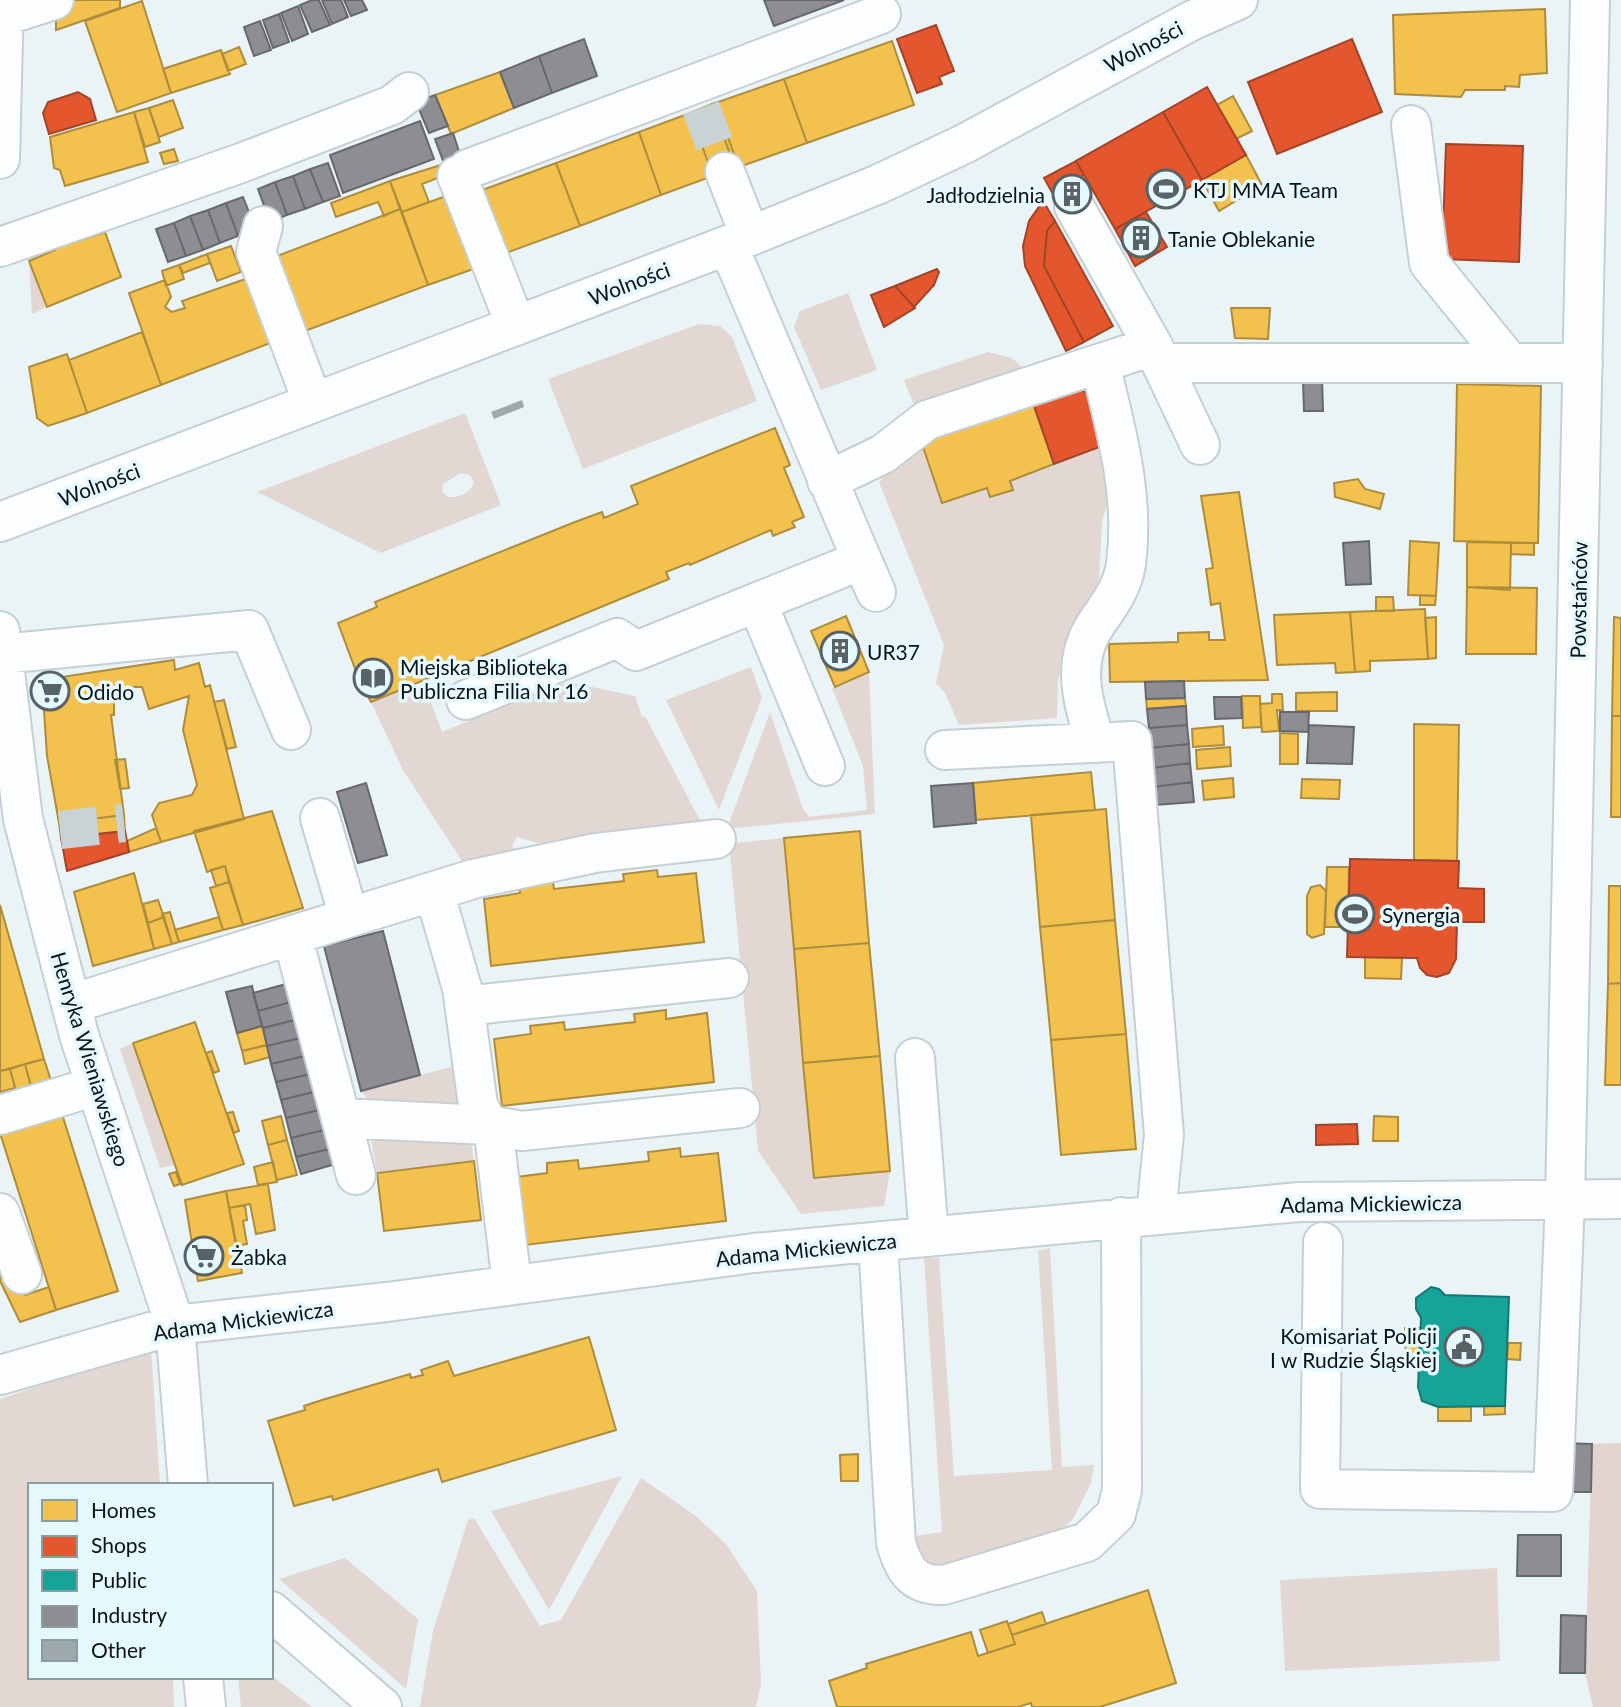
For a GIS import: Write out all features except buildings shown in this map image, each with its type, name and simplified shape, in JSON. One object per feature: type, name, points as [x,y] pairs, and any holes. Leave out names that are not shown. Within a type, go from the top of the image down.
[{"type":"street","points":[[0,159],[4,8],[54,0]]},
{"type":"street","name":"Wolności","points":[[0,522],[739,241],[939,157],[1191,21],[1238,0]]},
{"type":"street","name":"Powstańców","points":[[1323,1242],[1320,1489],[1553,1492],[1565,1200],[1590,0]]},
{"type":"street","points":[[516,326],[463,172],[696,97],[881,14]]},
{"type":"street","points":[[0,247],[241,163],[392,105],[409,92]]},
{"type":"street","points":[[1411,125],[1429,263],[1510,363]]},
{"type":"street","points":[[466,700],[617,638],[636,652],[757,602],[869,576],[827,481],[739,241],[725,172]]},
{"type":"street","points":[[1074,206],[1157,355],[1200,445]]},
{"type":"street","points":[[263,226],[256,251],[313,403]]},
{"type":"street","points":[[827,481],[883,454],[926,420],[1100,364],[1157,355],[1583,363]]},
{"type":"street","points":[[1096,743],[1081,686],[1082,651],[1093,627],[1115,597],[1126,568],[1129,535],[1125,467],[1100,364]]},
{"type":"street","points":[[757,602],[825,766]]},
{"type":"street","points":[[1,643],[249,631],[291,730]]},
{"type":"street","name":"Henryka Wieniawskiego","points":[[1,643],[27,827],[71,1004],[175,1325],[188,1483]]},
{"type":"street","points":[[878,1242],[895,1543],[902,1565],[914,1580],[929,1586],[944,1585],[1087,1542],[1116,1514],[1122,1490],[1138,1216],[1164,1136],[1132,741],[945,750]]},
{"type":"street","points":[[320,818],[349,917]]},
{"type":"street","points":[[71,1004],[474,879],[596,853],[716,839]]},
{"type":"street","points":[[434,891],[465,1006],[478,1105],[491,1125],[512,1284]]},
{"type":"street","points":[[292,935],[356,1175]]},
{"type":"street","points":[[465,1006],[729,978]]},
{"type":"street","points":[[915,1058],[929,1237]]},
{"type":"street","points":[[0,1115],[96,1086]]},
{"type":"street","points":[[342,1118],[491,1125],[522,1131],[740,1108]]},
{"type":"street","name":"Adama Mickiewicza","points":[[1,1372],[175,1325],[754,1254],[1299,1202],[1621,1199]]},
{"type":"street","points":[[0,1213],[22,1274]]},
{"type":"street","points":[[273,1613],[382,1707]]},
{"type":"street","points":[[203,1679],[206,1707]]},
{"type":"shaded area","points":[[52,240],[55,250],[30,261],[47,307],[32,314],[28,249]]},
{"type":"shaded area","points":[[848,293],[877,370],[821,390],[794,327],[800,311]]},
{"type":"shaded area","points":[[699,324],[720,326],[732,337],[757,401],[583,469],[548,379]]},
{"type":"shaded area","points":[[988,352],[1012,358],[1023,368],[914,405],[904,380]]},
{"type":"shaded area","points":[[465,413],[501,505],[381,553],[257,492]],"holes":[[[461,473],[470,475],[474,482],[464,494],[448,497],[442,491],[443,484]]]},
{"type":"shaded area","points":[[920,438],[942,503],[987,488],[990,497],[1012,490],[1010,481],[1105,445],[1110,494],[1102,522],[1099,579],[1086,613],[1069,643],[1058,680],[1057,718],[959,725],[945,693],[936,683],[944,645],[879,482]]},
{"type":"shaded area","points":[[751,667],[762,698],[719,810],[666,700]]},
{"type":"shaded area","points":[[869,672],[875,814],[727,829],[770,712],[803,809],[809,817],[867,810],[863,766],[832,688]]},
{"type":"shaded area","points":[[573,683],[635,696],[642,717],[645,716],[702,824],[554,843],[538,843],[517,837],[512,846],[522,861],[469,872],[403,770],[371,702],[407,687],[410,693],[425,687],[442,732],[558,684]]},
{"type":"shaded area","points":[[784,838],[814,1178],[890,1171],[884,1206],[801,1214],[758,1151],[730,853],[735,843]]},
{"type":"shaded area","points":[[133,1043],[174,1165],[160,1168],[120,1049]]},
{"type":"shaded area","points":[[466,1063],[461,1106],[370,1101],[361,1091]]},
{"type":"shaded area","points":[[370,1133],[470,1134],[474,1161],[377,1173]]},
{"type":"shaded area","points":[[1050,1248],[1062,1467],[1094,1465],[1091,1483],[1073,1519],[1048,1542],[938,1571],[921,1557],[914,1536],[942,1532],[924,1258],[939,1258],[954,1476],[1052,1470],[1038,1251]]},
{"type":"shaded area","points":[[151,1348],[160,1483],[28,1483],[28,1679],[173,1679],[174,1707],[0,1707],[0,1399]]},
{"type":"shaded area","points":[[1621,1443],[1621,1707],[1593,1707],[1585,1673],[1592,1444]]},
{"type":"shaded area","points":[[622,1476],[549,1610],[491,1511]]},
{"type":"shaded area","points":[[641,1478],[696,1516],[726,1544],[757,1591],[761,1684],[756,1707],[420,1707],[433,1631],[468,1520],[474,1518],[540,1626],[561,1620]]},
{"type":"shaded area","points":[[345,1558],[418,1619],[406,1689],[279,1579]]},
{"type":"shaded area","points":[[1497,1568],[1500,1661],[1285,1671],[1280,1580]]},
{"type":"shaded area","points":[[273,1677],[312,1707],[241,1707],[238,1679],[273,1679]]},
{"type":"tunnel","points":[[701,108],[725,172]]},
{"type":"tunnel","points":[[60,830],[124,823]]},
{"type":"place","name":"KTJ MMA Team","points":[[1166,189]]},
{"type":"place","name":"Jadłodzielnia","points":[[1072,194]]},
{"type":"place","name":"Tanie Oblekanie","points":[[1141,238]]},
{"type":"place","name":"UR37","points":[[840,651]]},
{"type":"place","name":"Miejska Biblioteka Publiczna Filia Nr 16","points":[[373,678]]},
{"type":"place","name":"Odido","points":[[50,691]]},
{"type":"place","name":"Synergia","points":[[1355,914]]},
{"type":"place","name":"Żabka","points":[[204,1256]]},
{"type":"place","name":"Komisariat Policji I w Rudzie Śląskiej","points":[[1464,1347]]}]
